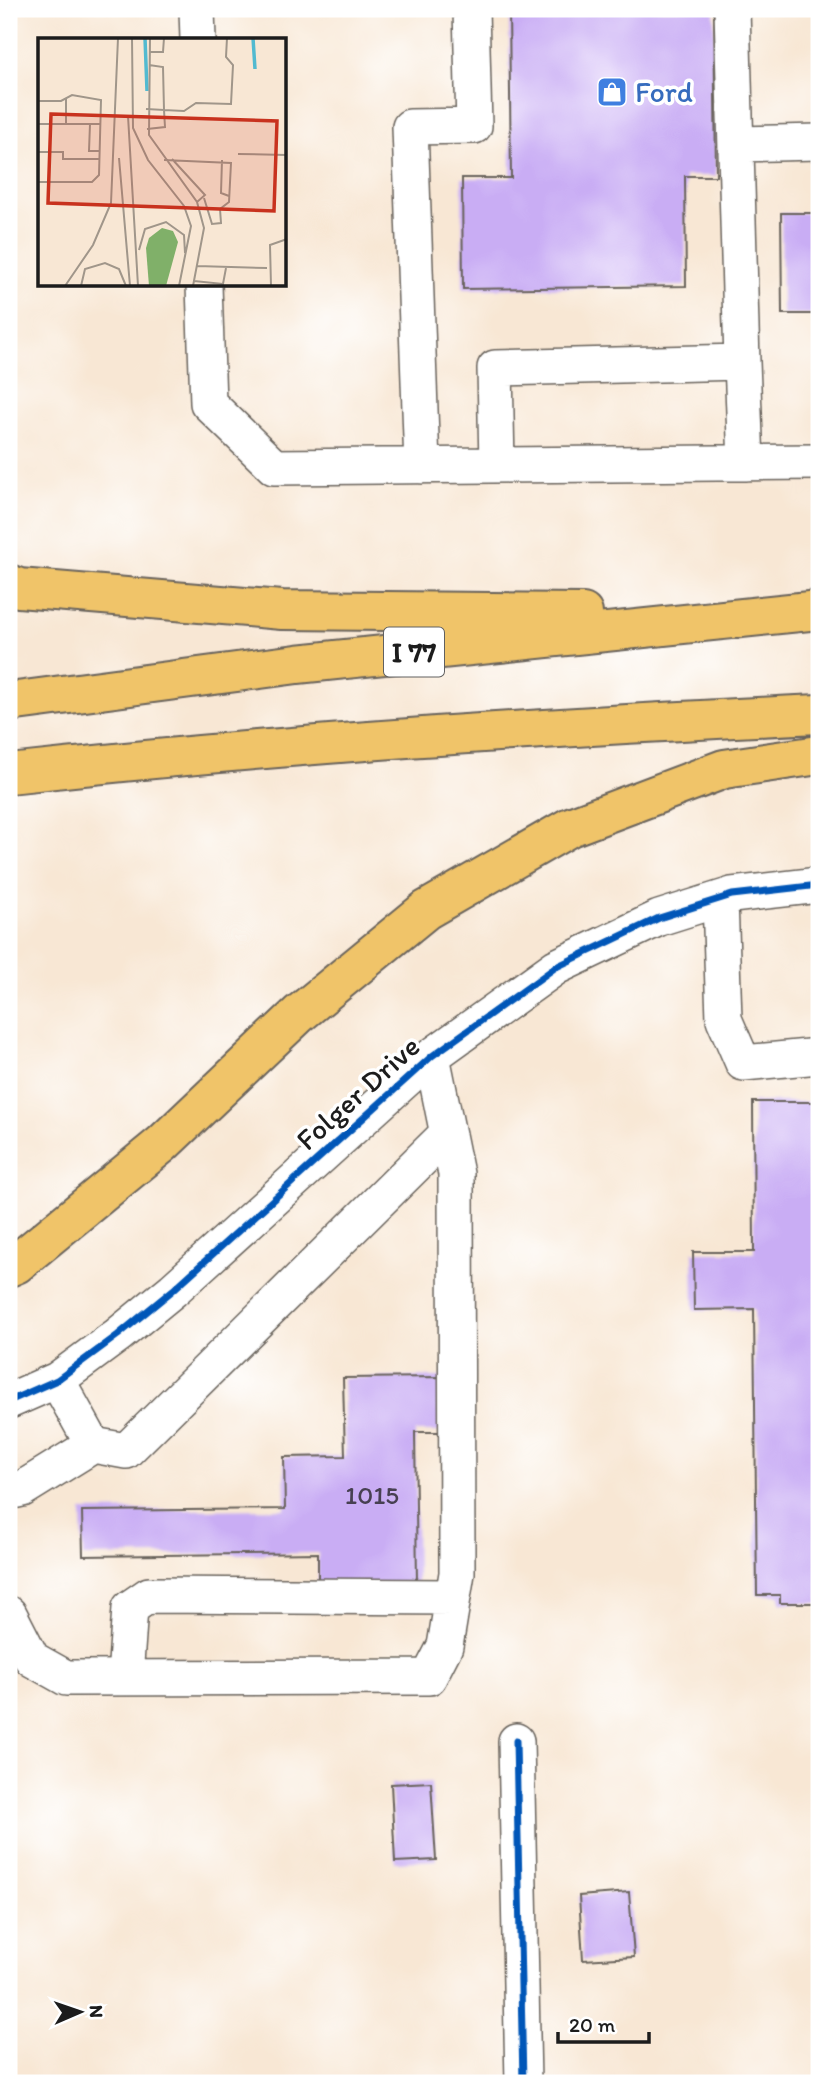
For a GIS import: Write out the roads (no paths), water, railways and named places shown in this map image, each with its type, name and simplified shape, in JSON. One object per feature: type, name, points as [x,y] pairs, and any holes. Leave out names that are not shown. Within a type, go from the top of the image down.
[{"type":"highway","points":[[9,584],[19,588],[282,610],[554,613],[819,610]]},
{"type":"highway","name":"I 77","points":[[9,702],[297,664],[819,610]]},
{"type":"highway","points":[[9,774],[128,761],[583,725],[819,714]]},
{"type":"highway","points":[[9,1267],[162,1144],[299,1014],[426,909],[570,827],[724,769],[819,755]]},
{"type":"street","points":[[197,9],[198,38]]},
{"type":"street","points":[[422,466],[410,127],[474,126],[471,9]]},
{"type":"street","points":[[732,9],[746,463]]},
{"type":"street","points":[[736,144],[819,142]]},
{"type":"street","points":[[204,287],[208,403],[274,467],[819,462]]},
{"type":"street","points":[[496,465],[495,368],[742,362]]},
{"type":"street","name":"Folger Drive","points":[[9,1401],[57,1380],[118,1335],[173,1290],[432,1056],[556,967],[659,918],[732,895],[819,885]]},
{"type":"street","points":[[720,899],[724,1019],[743,1063],[819,1056]]},
{"type":"street","points":[[9,1614],[32,1659],[66,1678],[429,1677],[445,1646],[457,1573],[456,1174],[432,1056]]},
{"type":"street","points":[[9,1492],[22,1489],[93,1445],[126,1451],[447,1133]]},
{"type":"street","points":[[57,1380],[93,1445]]},
{"type":"street","points":[[125,1677],[130,1608],[149,1595],[453,1597]]},
{"type":"street","points":[[516,1741],[523,2083]]},
{"type":"place","name":"Ford","points":[[612,92]]}]
